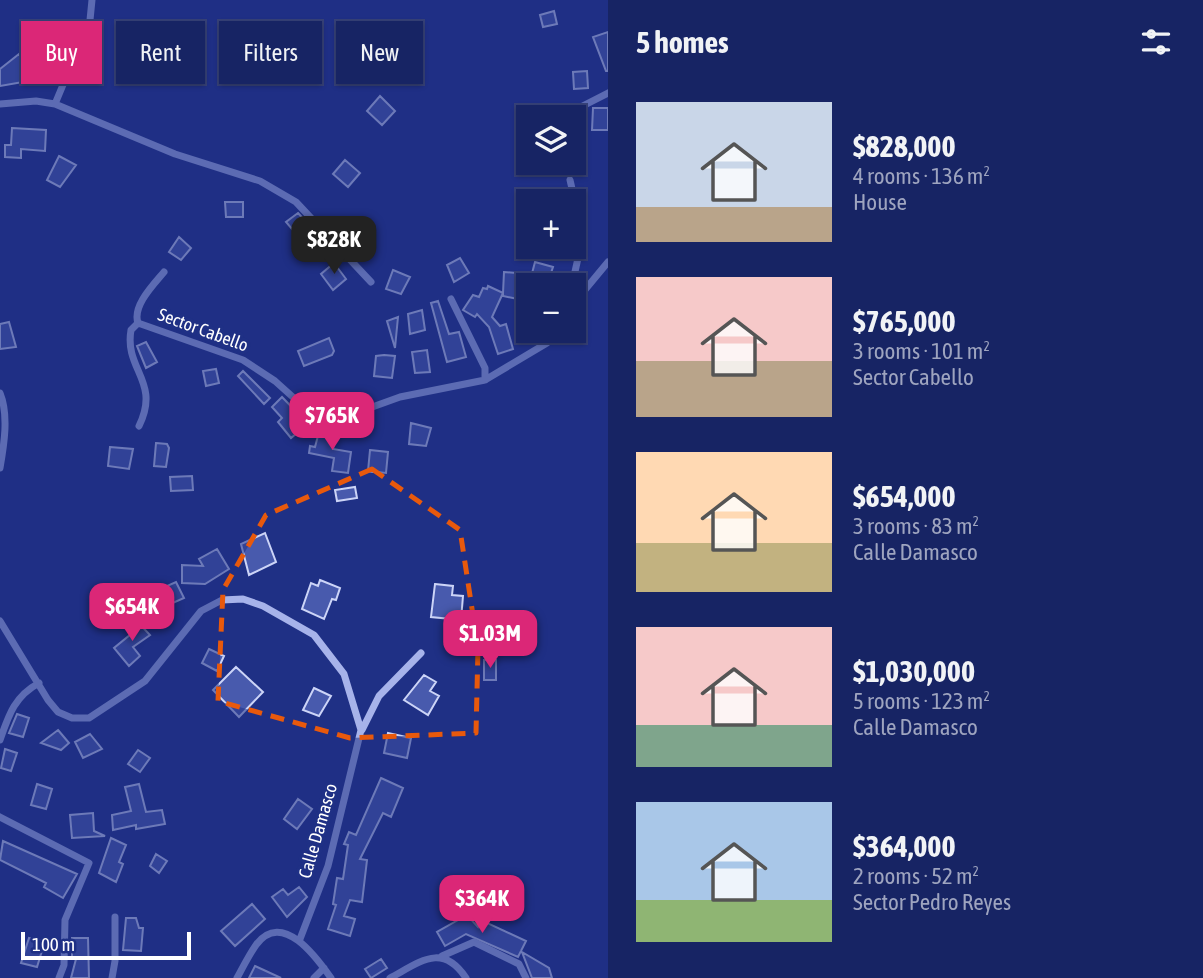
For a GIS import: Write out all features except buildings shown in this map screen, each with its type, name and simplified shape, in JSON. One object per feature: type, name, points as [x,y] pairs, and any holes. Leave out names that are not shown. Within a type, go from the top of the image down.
[{"type":"street","points":[[55,104],[90,20],[92,0]]},
{"type":"street","points":[[586,105],[608,93]]},
{"type":"street","points":[[0,104],[36,101],[55,104],[174,154],[260,181],[296,202],[371,282]]},
{"type":"street","points":[[570,180],[583,236],[576,273]]},
{"type":"street","points":[[586,288],[608,262]]},
{"type":"street","name":"Sector Cabello","points":[[138,323],[136,317],[139,308],[164,272]]},
{"type":"street","points":[[451,299],[485,368],[485,380]]},
{"type":"street","name":"Sector Cabello","points":[[138,323],[243,360],[275,381],[315,417],[328,420],[340,419],[400,397],[485,380],[547,343]]},
{"type":"street","name":"Sector Cabello","points":[[138,323],[131,330],[130,349],[142,376],[147,404],[139,426]]},
{"type":"street","points":[[0,393],[3,401],[4,432],[0,468]]},
{"type":"street","points":[[0,621],[58,712],[72,718],[89,718],[145,681],[201,611],[222,600],[243,598],[263,606],[314,635],[344,674],[361,730]]},
{"type":"street","name":"Calle Damasco","points":[[300,939],[328,866],[361,730],[379,696],[421,653]]},
{"type":"street","points":[[0,740],[15,701],[23,692],[39,683]]},
{"type":"street","points":[[0,817],[89,863],[65,920],[64,965],[59,978]]},
{"type":"street","points":[[112,978],[116,961],[115,917]]},
{"type":"street","points":[[237,978],[257,942],[265,937],[290,934],[300,939],[331,978]]},
{"type":"street","points":[[390,978],[419,962],[442,956],[474,942],[519,964],[526,978]]},
{"type":"street","points":[[442,956],[452,960],[466,978]]},
{"type":"street","points":[[314,978],[324,968]]},
{"type":"highlighted area","points":[[372,469],[460,530],[478,648],[476,733],[350,738],[218,701],[223,590],[266,515]]}]
